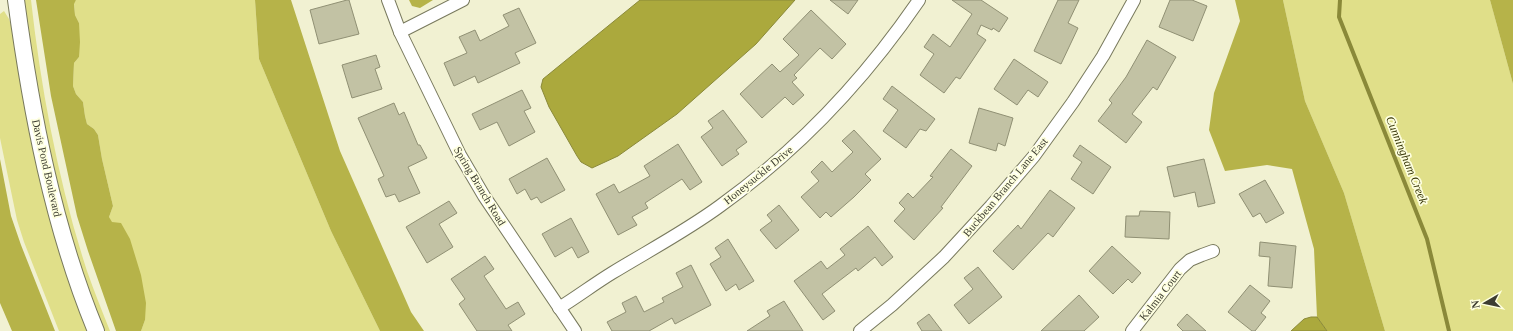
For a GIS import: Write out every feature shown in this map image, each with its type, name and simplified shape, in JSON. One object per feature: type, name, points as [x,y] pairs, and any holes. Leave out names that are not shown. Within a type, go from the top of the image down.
[{"type":"street","name":"Davis Pond Boulevard","points":[[16,0],[24,57],[50,188],[78,283],[96,331]]},
{"type":"street","name":"Spring Branch Road","points":[[388,0],[400,32],[460,155],[484,196],[575,331]]},
{"type":"street","points":[[400,32],[463,0]]},
{"type":"street","name":"Honeysuckle Drive","points":[[559,308],[612,273],[673,238],[721,206],[766,170],[799,141],[868,68],[919,0]]},
{"type":"street","name":"Buckbean Branch Lane East","points":[[860,331],[892,305],[944,258],[1034,156],[1073,102],[1103,56],[1134,0]]},
{"type":"street","name":"Kalmia Court","points":[[1132,331],[1180,269],[1190,260],[1213,251]]},
{"type":"shaded area","points":[[24,0],[31,0],[40,68],[52,137],[68,205],[87,271],[110,331],[103,331],[79,261],[58,189],[40,106]]},
{"type":"shaded area","points":[[36,0],[76,0],[74,4],[75,15],[79,23],[80,42],[79,57],[74,63],[73,86],[76,94],[83,102],[87,124],[94,129],[98,135],[113,206],[109,217],[112,222],[121,223],[130,239],[141,275],[146,303],[145,320],[141,331],[116,331],[88,251],[77,216],[51,96]]},
{"type":"shaded area","points":[[76,0],[255,0],[259,59],[331,231],[380,331],[141,331],[145,320],[109,217],[113,206],[98,135],[94,129],[87,124],[83,102],[76,94],[73,86],[74,63],[79,57],[79,23],[75,15],[74,3]]},
{"type":"shaded area","points":[[255,0],[291,0],[340,151],[411,312],[424,331],[380,331],[331,231],[259,59]]},
{"type":"shaded area","points":[[409,0],[433,0],[420,8],[412,6]]},
{"type":"shaded area","points":[[640,0],[795,0],[756,44],[677,114],[618,156],[592,168],[581,162],[549,107],[541,87],[543,79]]},
{"type":"shaded area","points":[[1235,0],[1283,0],[1305,101],[1344,193],[1385,331],[1327,331],[1317,317],[1314,249],[1292,169],[1267,165],[1225,171],[1209,130],[1214,93],[1240,21]]},
{"type":"shaded area","points":[[1283,0],[1490,0],[1513,84],[1513,331],[1385,331],[1344,193],[1305,101]]},
{"type":"shaded area","points":[[1490,0],[1513,0],[1513,84]]},
{"type":"shaded area","points":[[4,11],[12,28],[72,290],[87,331],[59,331],[24,242],[17,220],[0,138],[0,14]]},
{"type":"shaded area","points":[[0,159],[11,216],[55,331],[12,331],[0,303]]},
{"type":"shaded area","points":[[1317,317],[1327,331],[1291,331],[1304,319]]},
{"type":"building","points":[[349,0],[359,34],[319,44],[310,10]]},
{"type":"building","points":[[830,0],[858,0],[848,14]]},
{"type":"building","points":[[952,0],[981,0],[1008,18],[999,32],[993,28],[992,30],[981,25],[977,34],[986,40],[960,79],[956,77],[944,93],[920,75],[934,54],[924,47],[933,34],[950,47],[972,14]]},
{"type":"building","points":[[1058,0],[1079,0],[1068,23],[1078,28],[1061,64],[1034,51]]},
{"type":"building","points":[[1170,0],[1192,0],[1207,6],[1193,41],[1159,27]]},
{"type":"building","points":[[519,8],[536,43],[515,53],[520,63],[478,83],[475,76],[454,86],[444,63],[467,53],[459,37],[475,30],[480,41],[509,26],[503,15]]},
{"type":"building","points":[[811,10],[846,44],[832,59],[820,48],[794,75],[797,78],[792,82],[804,95],[793,105],[785,97],[762,118],[740,94],[772,64],[780,72],[799,55],[783,39]]},
{"type":"building","points":[[1147,40],[1176,57],[1157,90],[1153,87],[1132,114],[1142,122],[1126,143],[1098,121],[1112,103],[1109,100],[1126,77]]},
{"type":"building","points":[[376,55],[380,67],[375,69],[382,89],[352,98],[342,65]]},
{"type":"building","points":[[1014,59],[1048,82],[1038,97],[1028,90],[1017,105],[994,89]]},
{"type":"building","points":[[892,86],[935,119],[926,131],[920,129],[906,148],[883,131],[898,110],[883,99]]},
{"type":"building","points":[[522,90],[531,108],[524,111],[535,132],[509,146],[497,122],[480,130],[472,114]]},
{"type":"building","points":[[394,103],[399,115],[404,112],[418,145],[420,145],[427,158],[408,167],[420,193],[399,202],[395,194],[386,197],[378,179],[384,176],[358,118]]},
{"type":"building","points":[[979,108],[1013,118],[1005,146],[998,143],[996,151],[969,143]]},
{"type":"building","points":[[723,110],[747,142],[736,150],[739,154],[722,166],[701,137],[713,128],[708,121]]},
{"type":"building","points":[[854,130],[881,159],[865,174],[871,180],[854,197],[831,217],[826,212],[820,218],[801,197],[819,181],[811,172],[822,161],[832,172],[853,152],[842,141]]},
{"type":"building","points":[[678,144],[702,182],[690,190],[682,179],[645,203],[648,208],[632,217],[637,225],[618,235],[596,194],[614,184],[619,193],[650,176],[644,166]]},
{"type":"building","points":[[1080,145],[1111,167],[1093,194],[1071,179],[1082,162],[1073,156]]},
{"type":"building","points":[[951,149],[972,166],[941,207],[943,208],[914,240],[894,221],[905,209],[899,203],[908,193],[913,198],[933,177],[930,176]]},
{"type":"building","points":[[547,158],[565,190],[541,203],[537,197],[531,200],[525,189],[517,194],[509,179]]},
{"type":"building","points":[[1204,159],[1215,203],[1198,207],[1195,192],[1174,197],[1167,167]]},
{"type":"building","points":[[1265,180],[1284,213],[1266,223],[1260,213],[1253,217],[1239,194]]},
{"type":"building","points":[[1050,190],[1075,208],[1053,237],[1048,233],[1013,270],[993,251],[1018,225],[1021,229]]},
{"type":"building","points":[[449,201],[457,213],[439,224],[453,247],[427,263],[406,227]]},
{"type":"building","points":[[779,205],[799,230],[776,249],[760,230],[772,221],[767,215]]},
{"type":"building","points":[[1140,211],[1170,212],[1169,239],[1125,237],[1126,216],[1139,216]]},
{"type":"building","points":[[571,218],[589,252],[578,258],[572,247],[555,257],[542,234]]},
{"type":"building","points":[[868,226],[893,257],[882,266],[875,257],[858,271],[856,268],[822,294],[835,311],[823,320],[794,281],[821,261],[827,269],[845,255],[840,249]]},
{"type":"building","points":[[728,239],[754,281],[739,290],[736,284],[726,291],[710,264],[721,257],[715,248]]},
{"type":"building","points":[[1260,242],[1296,246],[1292,288],[1268,286],[1270,257],[1259,256]]},
{"type":"building","points":[[1112,246],[1141,273],[1132,283],[1128,279],[1113,294],[1089,271]]},
{"type":"building","points":[[485,256],[494,269],[484,276],[506,309],[518,302],[525,314],[508,325],[512,331],[477,331],[459,304],[465,299],[451,279]]},
{"type":"building","points":[[691,265],[711,305],[675,324],[672,318],[649,331],[612,331],[607,322],[626,312],[622,303],[636,296],[644,312],[664,302],[662,298],[683,287],[676,273]]},
{"type":"building","points":[[978,267],[1002,297],[969,324],[954,305],[973,289],[964,278]]},
{"type":"building","points":[[1250,285],[1270,301],[1261,313],[1266,317],[1255,331],[1252,331],[1228,312]]},
{"type":"building","points":[[1079,295],[1099,317],[1084,331],[1041,331]]},
{"type":"building","points":[[784,301],[803,331],[747,331],[770,316],[767,311]]},
{"type":"building","points":[[929,314],[942,331],[922,331],[917,323]]},
{"type":"building","points":[[1187,314],[1206,331],[1183,331],[1177,325]]},
{"type":"waterway","name":"Cunningham Creek","points":[[1340,0],[1339,17],[1427,239],[1449,331]]}]
